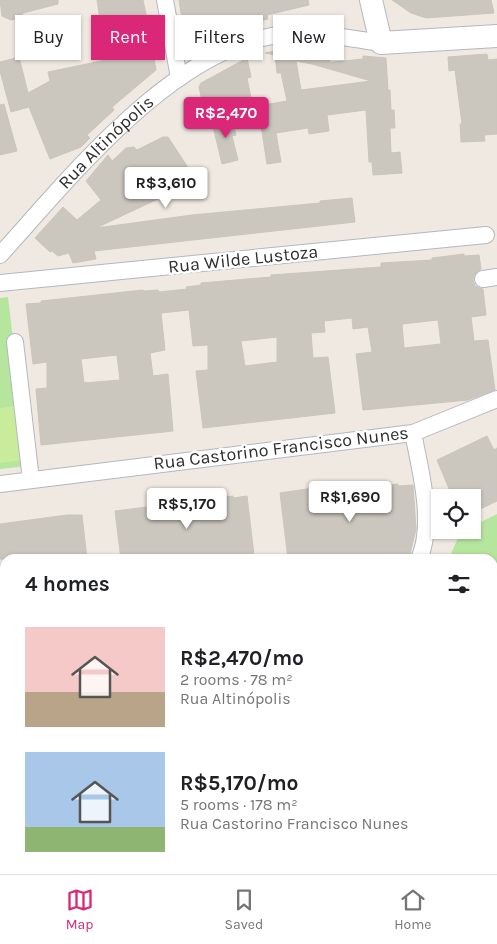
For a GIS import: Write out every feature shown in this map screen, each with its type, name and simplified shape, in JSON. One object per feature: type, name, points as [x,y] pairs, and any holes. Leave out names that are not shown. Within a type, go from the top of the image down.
[{"type":"main road","points":[[371,0],[381,43]]},
{"type":"main road","name":"Rua Altinópolis","points":[[381,43],[497,36]]},
{"type":"street","points":[[165,0],[179,78]]},
{"type":"street","name":"Rua Altinópolis","points":[[0,255],[102,144],[148,101],[179,78],[224,53],[256,41],[286,34],[346,38],[381,43]]},
{"type":"street","name":"Rua Wilde Lustoza","points":[[0,283],[486,235]]},
{"type":"street","points":[[15,342],[31,480]]},
{"type":"street","name":"Rua Castorino Francisco Nunes","points":[[0,484],[412,433],[497,398]]},
{"type":"street","points":[[412,433],[426,510],[422,554]]},
{"type":"green space","points":[[8,297],[28,466],[0,469],[0,298]]},
{"type":"green space","points":[[16,406],[23,460],[0,463],[0,408]]},
{"type":"green space","points":[[497,514],[497,554],[451,554],[457,540],[481,539],[481,522]]},
{"type":"building","points":[[0,0],[58,0],[58,4],[23,13],[22,15],[15,15],[15,19],[11,20],[2,16]]},
{"type":"building","points":[[97,0],[143,0],[146,15],[99,15]]},
{"type":"building","points":[[179,0],[308,0],[309,5],[267,15],[268,19],[263,20],[263,15],[181,15]]},
{"type":"building","points":[[392,0],[491,0],[494,13],[426,18],[411,13]]},
{"type":"building","points":[[487,54],[488,60],[497,59],[497,134],[484,135],[485,141],[461,142],[460,124],[462,124],[455,70],[449,71],[448,57]]},
{"type":"building","points":[[363,56],[386,58],[388,90],[390,90],[391,110],[394,110],[395,128],[390,128],[391,153],[400,152],[402,173],[373,175],[372,162],[369,162],[366,110],[327,115],[329,131],[309,134],[308,128],[276,133],[281,162],[267,164],[258,106],[287,101],[281,73],[277,73],[276,60],[330,60],[330,62],[323,63],[363,59]],"holes":[[[296,61],[312,64],[371,81],[301,90]]]},
{"type":"building","points":[[15,58],[15,60],[20,60],[28,93],[50,81],[48,72],[106,60],[154,60],[156,70],[112,107],[114,110],[87,135],[90,138],[81,147],[50,159],[29,107],[11,112],[0,71],[0,62]]},
{"type":"building","points":[[243,60],[247,60],[251,77],[247,78],[251,98],[203,105],[199,87],[201,83]]},
{"type":"building","points":[[4,104],[17,151],[0,155],[0,105]]},
{"type":"building","points":[[231,114],[236,135],[232,136],[238,160],[222,164],[212,122]]},
{"type":"building","points":[[163,137],[168,137],[187,166],[188,171],[193,176],[195,183],[162,192],[162,197],[96,228],[192,215],[320,203],[320,201],[352,198],[355,222],[94,251],[96,259],[73,263],[69,253],[58,256],[52,251],[50,252],[35,238],[63,207],[77,220],[101,200],[86,181],[108,155],[112,161],[126,148],[134,147],[137,150]]},
{"type":"building","points":[[464,254],[464,256],[479,255],[481,269],[474,275],[473,280],[475,286],[483,289],[486,315],[471,317],[474,341],[488,340],[495,390],[468,400],[363,410],[356,354],[372,352],[368,327],[353,329],[352,318],[324,321],[325,332],[311,333],[313,358],[328,357],[335,413],[203,428],[196,371],[208,370],[208,345],[193,346],[189,310],[161,313],[165,350],[150,353],[153,376],[168,374],[173,431],[41,445],[36,389],[47,388],[47,362],[33,364],[26,304],[143,290],[158,290],[159,292],[187,289],[186,287],[201,285],[201,283],[271,277],[271,275],[381,267],[381,263],[432,260],[432,258]],"holes":[[[438,320],[441,344],[404,348],[402,324]],[[277,337],[277,362],[245,366],[241,341]],[[117,355],[120,380],[84,383],[81,359]]]},
{"type":"building","points":[[487,436],[494,450],[497,448],[497,501],[481,509],[481,489],[449,489],[437,460]]},
{"type":"building","points":[[398,484],[398,486],[413,485],[416,529],[410,554],[287,554],[280,493],[327,486],[327,488],[342,486],[343,490]]},
{"type":"building","points":[[233,496],[233,498],[247,496],[254,554],[120,554],[115,511]]},
{"type":"building","points":[[67,515],[82,515],[86,554],[0,554],[0,524]]}]
